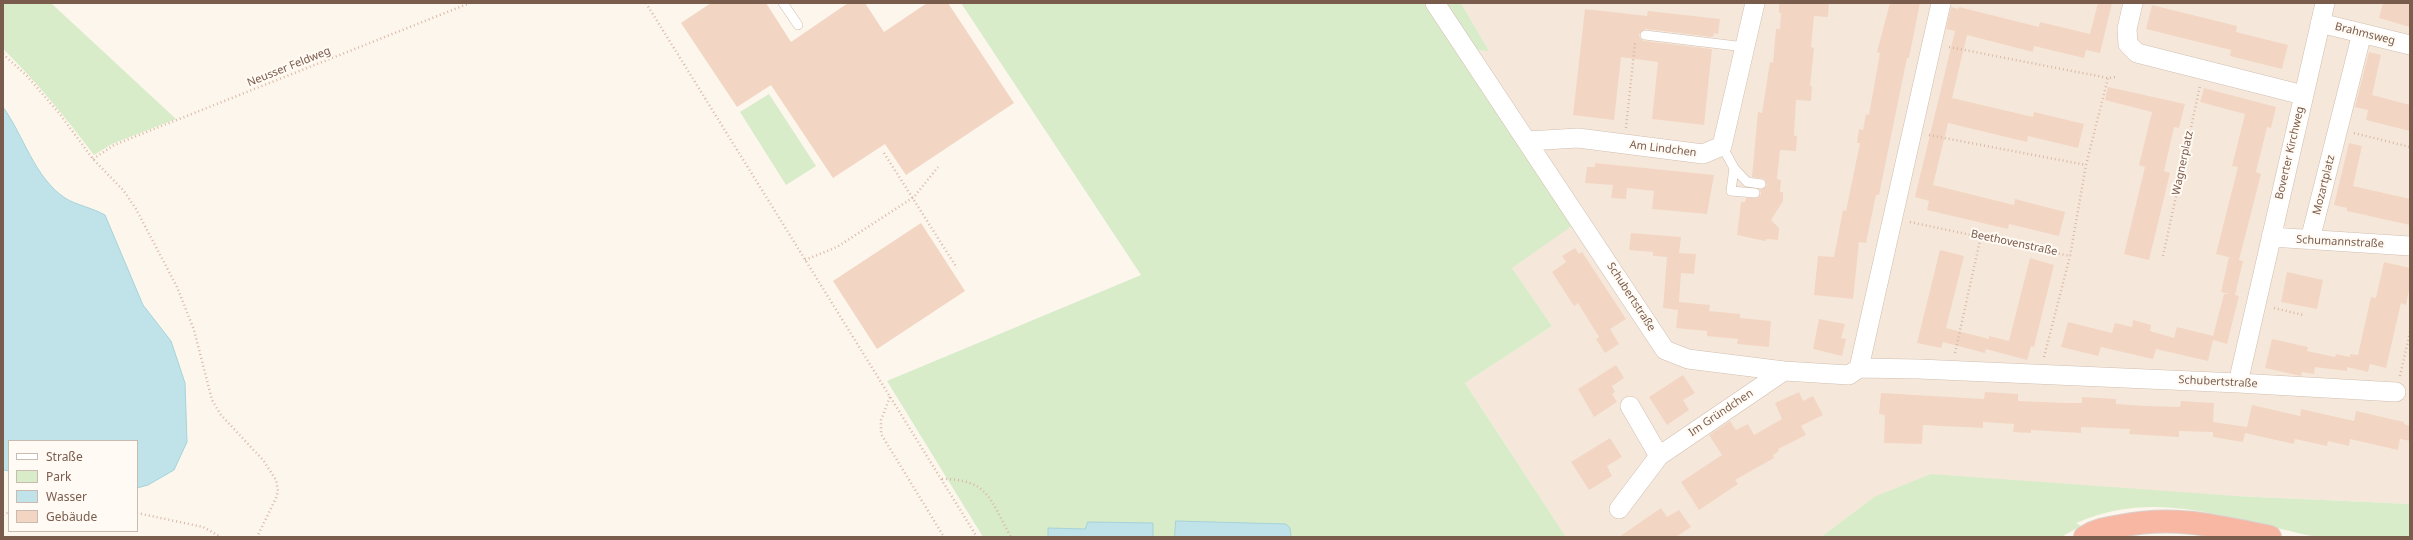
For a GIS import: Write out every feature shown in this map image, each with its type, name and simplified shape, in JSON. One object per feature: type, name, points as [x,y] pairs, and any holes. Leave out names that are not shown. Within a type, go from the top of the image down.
[{"type":"highway","points":[[2085,537],[2094,531],[2147,521],[2174,520],[2204,524],[2270,537]]},
{"type":"highway","points":[[2162,537],[2170,534],[2200,537]]},
{"type":"street","name":"Schubertstraße","points":[[1435,3],[1528,141],[1665,350],[1688,359],[1784,371],[1849,374],[1859,368],[1951,371],[2238,383],[2396,392]]},
{"type":"street","points":[[1722,146],[1755,3]]},
{"type":"street","points":[[1859,368],[1941,3]]},
{"type":"street","points":[[2133,3],[2127,29],[2128,44],[2137,53],[2304,95]]},
{"type":"street","name":"Boverter Kirchweg","points":[[2238,383],[2325,3]]},
{"type":"street","name":"Brahmsweg","points":[[2320,23],[2410,45]]},
{"type":"street","name":"Mozartplatz","points":[[2310,240],[2362,34]]},
{"type":"street","name":"Am Lindchen","points":[[1528,141],[1578,138],[1703,154],[1722,146]]},
{"type":"street","name":"Schumannstraße","points":[[2271,237],[2410,246]]},
{"type":"street","name":"Im Gründchen","points":[[1619,509],[1659,456],[1784,371]]},
{"type":"street","points":[[1630,406],[1659,456]]},
{"type":"lane","points":[[784,3],[798,25]]},
{"type":"lane","points":[[1645,35],[1745,47]]},
{"type":"lane","points":[[1722,146],[1734,168],[1747,182],[1762,184]]},
{"type":"lane","points":[[1734,168],[1731,191],[1755,193]]},
{"type":"path","name":"Neusser Feldweg","points":[[93,158],[113,146],[470,3]]},
{"type":"path","points":[[646,3],[977,537]]},
{"type":"path","points":[[1624,144],[1636,39],[1639,34],[1645,35]]},
{"type":"path","points":[[1933,44],[2108,78],[2117,77]]},
{"type":"path","points":[[3,54],[27,76],[59,113],[93,158],[124,191],[136,209],[177,287],[194,330],[212,400],[221,415],[263,460],[276,480],[278,490],[276,498],[257,537]]},
{"type":"path","name":"Wagnerplatz","points":[[2163,256],[2204,70]]},
{"type":"path","name":"Beethovenstraße","points":[[1892,218],[2070,256],[2086,165],[2108,78]]},
{"type":"path","points":[[2338,129],[2410,146]]},
{"type":"path","points":[[1911,132],[2086,165]]},
{"type":"path","points":[[884,153],[914,197],[957,268]]},
{"type":"path","points":[[805,260],[837,247],[914,197],[938,167]]},
{"type":"path","points":[[1951,371],[1981,236]]},
{"type":"path","points":[[2040,375],[2070,256]]},
{"type":"path","points":[[2256,304],[2303,315]]},
{"type":"path","points":[[2396,392],[2410,332]]},
{"type":"path","points":[[890,397],[880,420],[882,434],[944,537]]},
{"type":"path","points":[[941,480],[960,479],[975,483],[986,494],[1011,537]]},
{"type":"path","points":[[138,513],[203,526],[221,537]]},
{"type":"shaded area","points":[[1461,3],[2410,3],[2410,504],[2236,496],[1874,497],[1821,537],[1566,537],[1465,383],[1552,326],[1512,268],[1461,50],[1489,51]]},
{"type":"green space","points":[[3,3],[51,3],[176,119],[112,144],[94,155],[51,100],[3,49]]},
{"type":"green space","points":[[961,3],[1430,3],[1576,223],[1512,268],[1552,326],[1465,383],[1566,537],[983,537],[887,381],[1141,275]]},
{"type":"green space","points":[[1440,3],[1461,3],[1489,51],[1471,50]]},
{"type":"green space","points":[[769,94],[816,166],[786,185],[740,112]]},
{"type":"green space","points":[[1931,474],[2236,496],[2410,504],[2410,537],[2330,538],[2314,536],[2203,512],[2178,508],[2153,507],[2128,509],[2103,514],[2076,523],[2081,526],[2061,537],[1821,537],[1874,497]]},
{"type":"water","points":[[3,107],[37,168],[54,189],[65,198],[105,215],[143,305],[171,341],[185,383],[187,442],[174,470],[148,485],[138,488],[138,440],[8,440],[8,471],[3,470]]},
{"type":"water","points":[[1176,521],[1286,524],[1290,528],[1291,537],[1175,537]]},
{"type":"water","points":[[1088,522],[1153,523],[1153,537],[1048,537],[1048,528],[1085,529]]},
{"type":"building","points":[[711,3],[766,3],[791,42],[848,3],[865,3],[884,32],[927,3],[948,3],[1014,103],[906,175],[885,144],[833,178],[771,85],[737,107],[681,23]]},
{"type":"building","points":[[1779,3],[1829,3],[1828,17],[1814,16],[1811,47],[1814,48],[1810,86],[1812,86],[1811,101],[1796,100],[1794,136],[1797,136],[1796,151],[1780,150],[1777,179],[1781,180],[1780,192],[1783,192],[1783,201],[1771,220],[1779,228],[1778,240],[1767,239],[1765,241],[1737,235],[1741,202],[1745,202],[1746,198],[1758,198],[1761,194],[1760,190],[1767,185],[1764,179],[1752,177],[1758,112],[1762,113],[1770,62],[1773,63],[1776,29],[1780,29],[1781,13],[1779,13]]},
{"type":"building","points":[[1890,3],[1920,3],[1909,58],[1907,58],[1879,195],[1876,195],[1866,243],[1859,242],[1853,299],[1814,295],[1818,256],[1834,257],[1843,210],[1846,211],[1860,143],[1857,143],[1859,129],[1863,130],[1866,114],[1869,115],[1880,53],[1877,52]]},
{"type":"building","points":[[2098,3],[2112,3],[2100,53],[2086,50],[2084,58],[2034,46],[2033,52],[1967,35],[1952,98],[2033,117],[2034,112],[2084,124],[2078,148],[2028,136],[2027,142],[1948,123],[1933,185],[2014,205],[2015,199],[2065,212],[2059,236],[2009,224],[2008,229],[1927,210],[1929,201],[1915,197],[1955,31],[1946,29],[1951,7],[1958,9],[1959,7],[2039,27],[2040,22],[2090,34]]},
{"type":"building","points":[[2383,3],[2410,3],[2410,27],[2379,18]]},
{"type":"building","points":[[2152,5],[2237,26],[2236,32],[2288,45],[2282,69],[2230,56],[2231,50],[2146,29]]},
{"type":"building","points":[[1585,9],[1647,16],[1648,11],[1720,19],[1718,34],[1714,33],[1713,37],[1646,29],[1639,34],[1640,38],[1644,41],[1712,49],[1704,125],[1652,119],[1658,62],[1621,57],[1614,120],[1573,115]]},
{"type":"building","points":[[2369,52],[2381,55],[2372,95],[2410,105],[2410,131],[2366,120],[2368,110],[2355,107]]},
{"type":"building","points":[[2108,87],[2185,104],[2179,128],[2174,127],[2164,171],[2170,173],[2149,260],[2124,254],[2145,167],[2139,165],[2152,112],[2105,100]]},
{"type":"building","points":[[2204,88],[2276,107],[2271,128],[2267,127],[2256,172],[2261,174],[2239,260],[2243,261],[2235,295],[2239,296],[2227,344],[2213,340],[2208,361],[2156,349],[2153,359],[2101,347],[2098,356],[2061,347],[2068,322],[2112,333],[2115,323],[2132,327],[2133,320],[2151,325],[2150,331],[2174,338],[2177,327],[2213,336],[2224,294],[2230,294],[2221,292],[2229,257],[2216,254],[2238,167],[2232,166],[2245,114],[2200,102]]},
{"type":"building","points":[[2349,143],[2362,146],[2353,186],[2410,199],[2410,225],[2347,211],[2347,208],[2334,205]]},
{"type":"building","points":[[1595,163],[1714,175],[1707,214],[1652,209],[1654,191],[1627,188],[1626,199],[1611,198],[1613,185],[1585,183],[1587,167],[1595,167]]},
{"type":"building","points":[[921,223],[965,291],[877,349],[833,281]]},
{"type":"building","points":[[1631,233],[1681,237],[1679,253],[1696,254],[1694,274],[1681,273],[1679,302],[1710,305],[1709,311],[1740,314],[1740,318],[1771,321],[1769,347],[1737,344],[1738,339],[1707,336],[1707,331],[1676,328],[1678,310],[1663,308],[1667,257],[1653,256],[1653,252],[1629,250]]},
{"type":"building","points":[[1575,248],[1579,254],[1582,252],[1626,319],[1610,329],[1619,344],[1605,353],[1596,339],[1599,337],[1578,303],[1574,306],[1552,272],[1566,262],[1562,256]]},
{"type":"building","points":[[1940,250],[1964,256],[1946,328],[1989,339],[1989,336],[2009,341],[2030,258],[2054,265],[2034,347],[2031,346],[2027,360],[1986,349],[1985,353],[1943,342],[1941,348],[1917,343]]},
{"type":"building","points":[[2384,262],[2410,268],[2410,285],[2406,305],[2401,303],[2386,368],[2370,364],[2368,372],[2347,367],[2347,371],[2315,367],[2314,374],[2302,372],[2301,376],[2265,368],[2272,339],[2308,347],[2307,351],[2335,357],[2336,354],[2350,357],[2350,354],[2358,355],[2371,297],[2376,298]]},
{"type":"building","points":[[2287,272],[2323,280],[2317,309],[2281,302]]},
{"type":"building","points":[[1819,319],[1845,324],[1841,338],[1846,339],[1842,356],[1813,349]]},
{"type":"building","points":[[1616,365],[1624,378],[1612,386],[1615,392],[1612,394],[1617,402],[1594,417],[1578,389]]},
{"type":"building","points":[[1683,375],[1695,393],[1683,400],[1689,410],[1667,425],[1649,397]]},
{"type":"building","points":[[1799,392],[1803,401],[1813,396],[1823,415],[1801,426],[1806,435],[1778,449],[1779,451],[1773,455],[1774,458],[1735,480],[1738,484],[1699,510],[1681,482],[1722,455],[1709,435],[1730,421],[1736,430],[1748,424],[1754,435],[1782,419],[1775,403]]},
{"type":"building","points":[[1985,392],[2018,394],[2018,401],[2082,403],[2082,397],[2116,399],[2116,404],[2147,406],[2180,407],[2181,401],[2214,403],[2213,422],[2247,427],[2252,405],[2300,416],[2301,409],[2354,421],[2356,411],[2404,422],[2404,424],[2410,426],[2410,441],[2400,439],[2398,450],[2350,439],[2349,446],[2328,441],[2327,446],[2295,439],[2294,444],[2245,433],[2243,442],[2213,437],[2213,432],[2179,431],[2179,437],[2129,434],[2130,429],[2081,427],[2081,433],[2031,430],[2031,433],[2013,432],[2014,424],[1983,422],[1983,428],[1923,425],[1922,444],[1884,443],[1885,415],[1879,414],[1881,393],[1984,399]]},
{"type":"building","points":[[1610,438],[1622,457],[1607,466],[1612,476],[1589,490],[1571,462]]},
{"type":"building","points":[[1661,508],[1667,517],[1679,510],[1691,527],[1676,537],[1619,537]]}]
